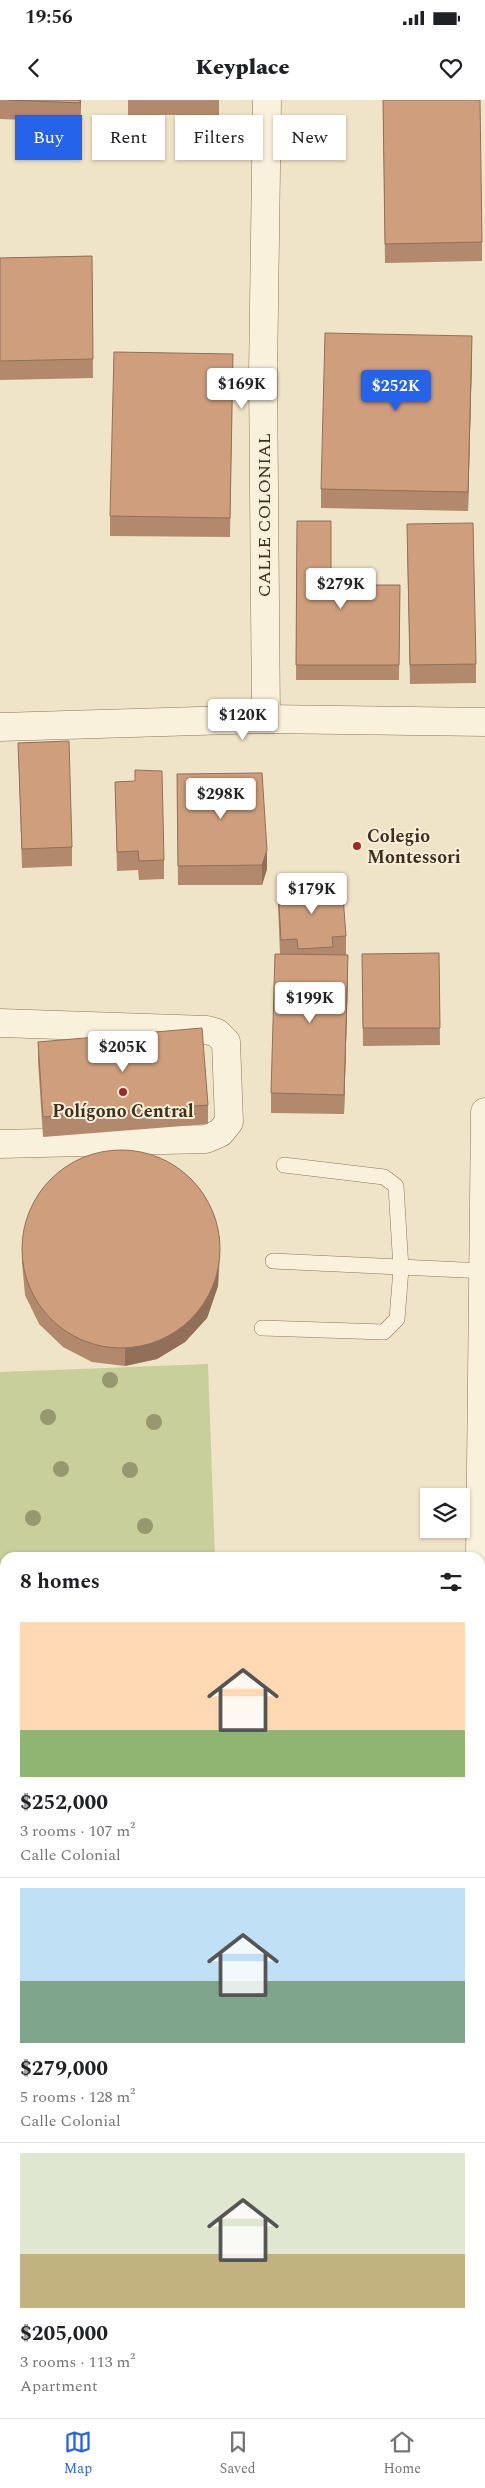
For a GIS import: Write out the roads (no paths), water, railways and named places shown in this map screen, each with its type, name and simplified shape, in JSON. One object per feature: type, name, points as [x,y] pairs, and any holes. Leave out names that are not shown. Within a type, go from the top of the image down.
[{"type":"street","name":"CALLE COLONIAL","points":[[266,720],[263,375],[267,100]]},
{"type":"street","points":[[0,727],[266,720],[485,722]]},
{"type":"street","points":[[0,1023],[207,1030],[217,1033],[226,1042],[229,1122],[220,1133],[206,1139],[0,1144]]},
{"type":"street","points":[[480,1552],[485,1271],[485,1112]]},
{"type":"lane","points":[[262,1328],[384,1332],[396,1319],[401,1269],[396,1186],[384,1177],[284,1165]]},
{"type":"lane","points":[[273,1261],[401,1269],[485,1271]]},
{"type":"place","name":"Colegio Montessori","points":[[357,846]]},
{"type":"place","name":"Polígono Central","points":[[123,1092]]}]
